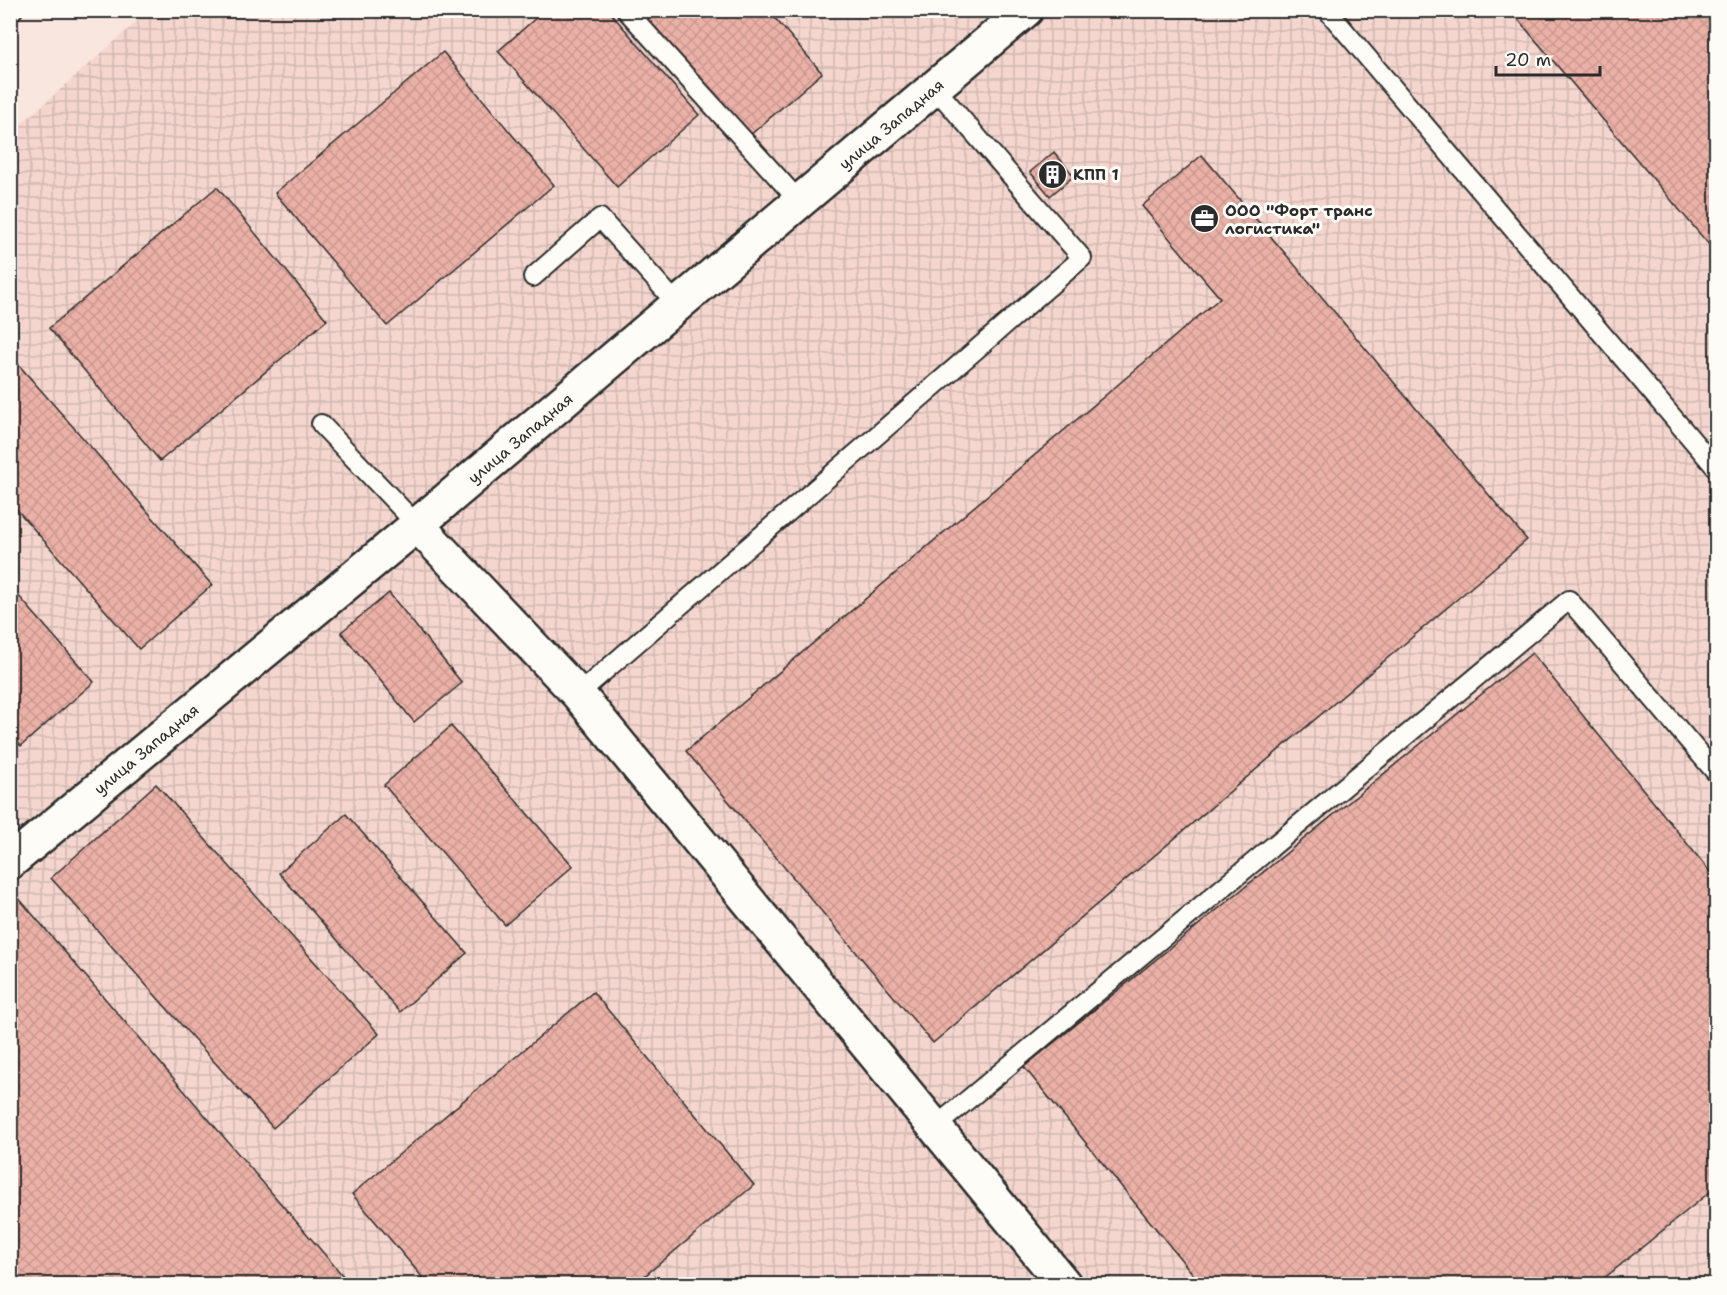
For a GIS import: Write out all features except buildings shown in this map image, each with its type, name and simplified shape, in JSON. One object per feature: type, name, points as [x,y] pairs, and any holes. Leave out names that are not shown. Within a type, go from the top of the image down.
[{"type":"street","name":"улица Западная","points":[[10,862],[417,525],[1026,10]]},
{"type":"street","points":[[417,525],[578,694],[1064,1284]]},
{"type":"lane","points":[[626,10],[799,201]]},
{"type":"lane","points":[[1327,10],[1716,468]]},
{"type":"lane","points":[[578,694],[1082,258],[935,87]]},
{"type":"lane","points":[[533,277],[600,218],[677,304]]},
{"type":"lane","points":[[321,424],[417,525]]},
{"type":"lane","points":[[935,1127],[1569,600],[1716,773]]},
{"type":"shaded area","points":[[149,11],[1716,11],[1716,1284],[11,1284],[10,134]]},
{"type":"place","name":"КПП 1","points":[[1052,174]]},
{"type":"place","name":"ООО \"Форт транс логистика\"","points":[[1204,219]]}]
